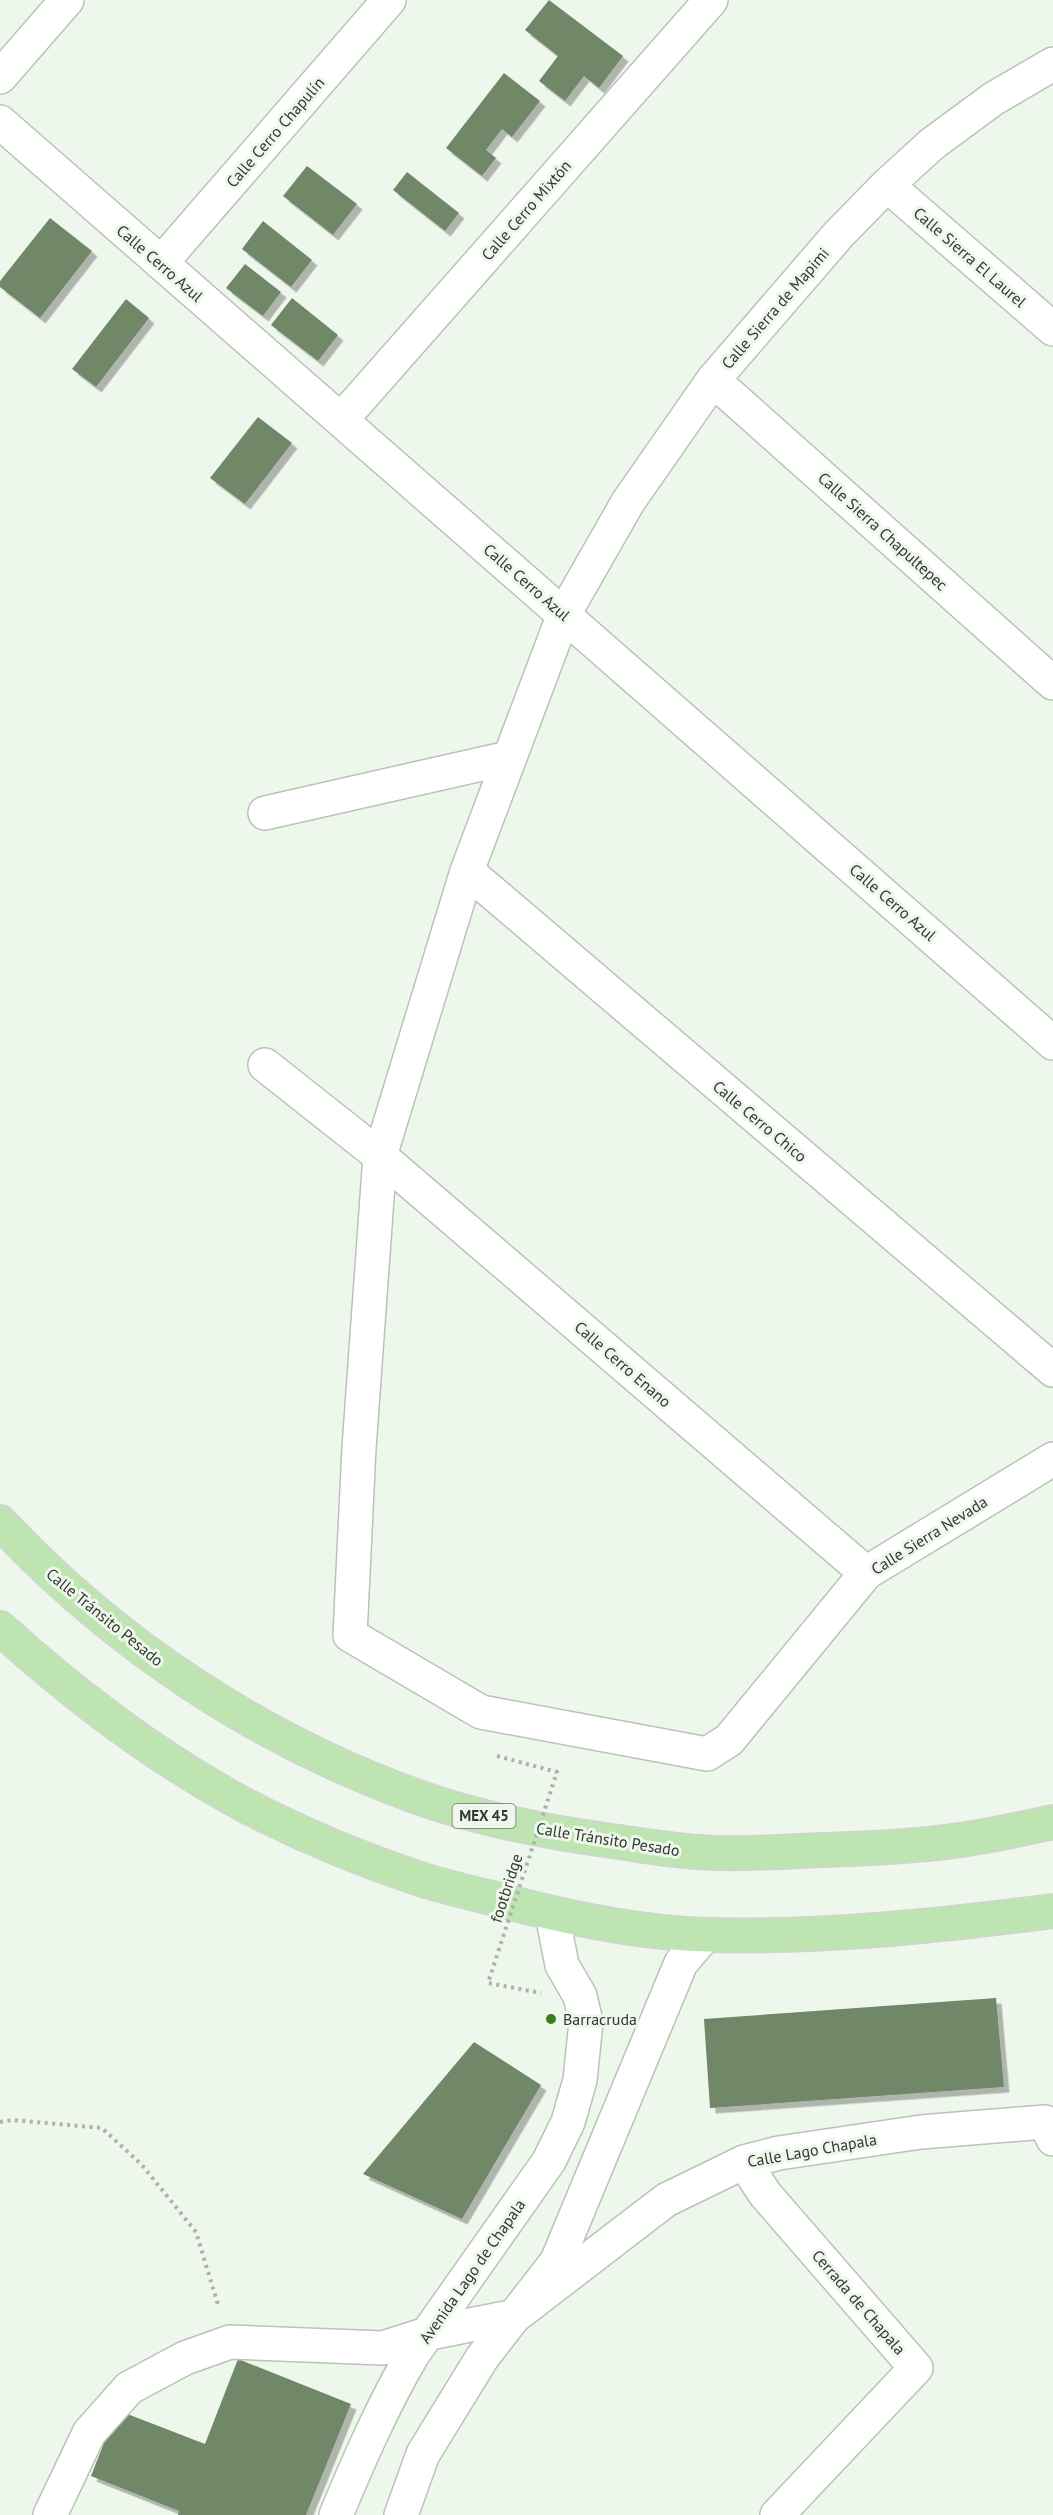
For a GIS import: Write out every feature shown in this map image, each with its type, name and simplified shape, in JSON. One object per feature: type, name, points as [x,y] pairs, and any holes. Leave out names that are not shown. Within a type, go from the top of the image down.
[{"type":"main road","name":"Calle Tránsito Pesado","points":[[0,1522],[31,1556],[77,1598],[148,1655],[273,1734],[351,1771],[417,1797],[499,1821],[577,1836],[667,1849],[719,1853],[872,1848],[977,1838],[1053,1822]]},
{"type":"main road","points":[[0,1628],[79,1695],[170,1758],[238,1801],[310,1836],[418,1878],[552,1914],[705,1935],[840,1934],[1053,1911]]},
{"type":"street","points":[[0,77],[67,0]]},
{"type":"street","name":"Calle Cerro Chapulín","points":[[161,263],[389,0]]},
{"type":"street","name":"Calle Cerro Mixtón","points":[[342,420],[711,0]]},
{"type":"street","name":"Calle Sierra de Mapimi","points":[[729,1740],[707,1754],[481,1712],[350,1635],[359,1448],[380,1156],[467,871],[508,759],[564,614],[628,502],[713,380],[839,234],[887,184],[932,144],[976,112],[1053,64]]},
{"type":"street","name":"Calle Cerro Azul","points":[[0,122],[1053,1043]]},
{"type":"street","name":"Calle Sierra El Laurel","points":[[887,184],[1053,329]]},
{"type":"street","name":"Calle Sierra Chapultepec","points":[[713,380],[1053,683]]},
{"type":"street","points":[[265,813],[508,759]]},
{"type":"street","name":"Calle Cerro Chico","points":[[467,871],[1053,1370]]},
{"type":"street","name":"Calle Cerro Enano","points":[[265,1065],[380,1156],[866,1573]]},
{"type":"street","name":"Calle Sierra Nevada","points":[[729,1740],[866,1573],[1053,1459]]},
{"type":"street","name":"Avenida Lago de Chapala","points":[[336,2515],[362,2453],[398,2379],[549,2161],[568,2122],[580,2080],[586,2022],[580,1996],[562,1965],[552,1914]]},
{"type":"street","points":[[401,2515],[423,2454],[482,2358],[557,2260],[681,1963],[705,1935]]},
{"type":"street","name":"Calle Lago Chapala","points":[[230,2342],[383,2348],[429,2333],[515,2316],[666,2200],[744,2162],[779,2153],[921,2132],[1045,2122],[1053,2139]]},
{"type":"street","name":"Cerrada de Chapala","points":[[744,2162],[765,2194],[916,2368],[777,2515]]},
{"type":"street","points":[[50,2515],[89,2433],[129,2388],[185,2358],[230,2342]]},
{"type":"path","name":"footbridge","points":[[497,1756],[556,1772],[488,1983],[541,1993]]},
{"type":"path","points":[[0,2122],[13,2120],[102,2128],[142,2165],[196,2232],[230,2342]]},
{"type":"building","points":[[549,0],[623,56],[599,88],[584,76],[565,101],[539,81],[558,56],[525,30]]},
{"type":"building","points":[[504,73],[540,101],[512,137],[502,129],[486,150],[496,158],[482,176],[446,148]]},
{"type":"building","points":[[307,166],[357,204],[333,235],[283,196]]},
{"type":"building","points":[[407,172],[459,213],[445,231],[393,190]]},
{"type":"building","points":[[50,218],[92,251],[40,318],[0,287],[0,281]]},
{"type":"building","points":[[263,221],[312,260],[291,287],[242,249]]},
{"type":"building","points":[[245,264],[281,292],[263,316],[226,288]]},
{"type":"building","points":[[292,298],[338,335],[318,361],[271,325]]},
{"type":"building","points":[[126,299],[149,318],[96,387],[72,369]]},
{"type":"building","points":[[258,417],[292,443],[245,504],[210,478]]},
{"type":"building","points":[[996,1998],[1004,2087],[710,2108],[704,2019]]},
{"type":"building","points":[[474,2042],[541,2085],[462,2219],[363,2174]]},
{"type":"building","points":[[238,2359],[351,2404],[306,2515],[178,2515],[179,2511],[91,2476],[117,2410],[205,2444]]},
{"type":"place","name":"Barracruda","points":[[551,2019]]}]
